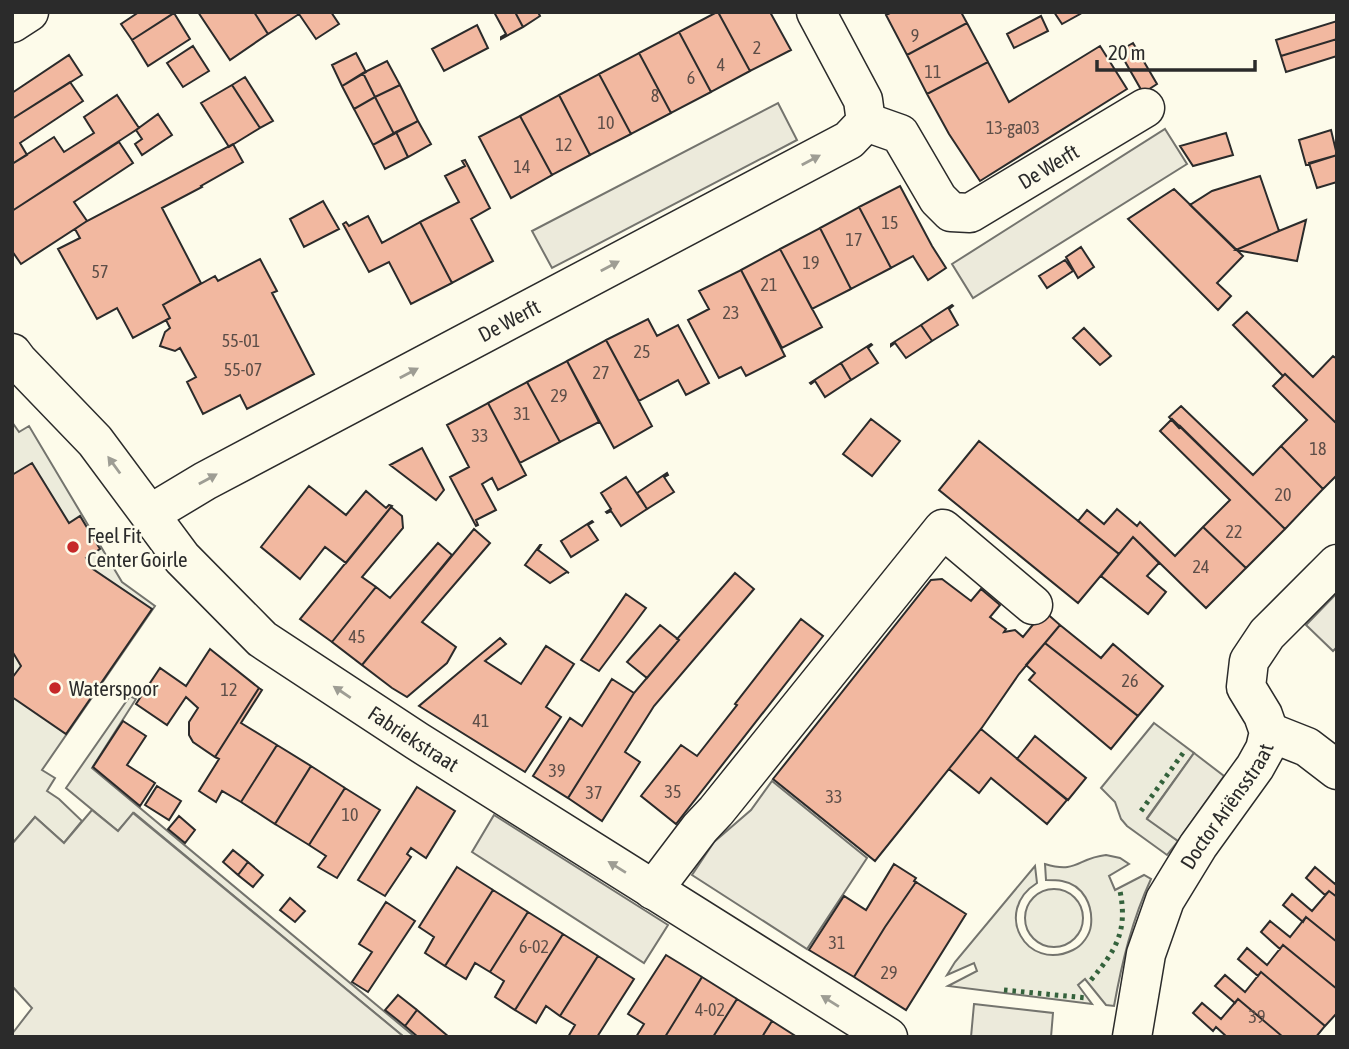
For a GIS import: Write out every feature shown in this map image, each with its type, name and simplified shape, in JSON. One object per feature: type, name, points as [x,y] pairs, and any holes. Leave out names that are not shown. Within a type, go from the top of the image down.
[{"type":"street","points":[[12,23],[29,12]]},
{"type":"street","points":[[816,12],[863,100],[866,122]]},
{"type":"street","name":"De Werft","points":[[150,514],[217,474],[849,139],[866,122],[900,134],[937,198],[951,212],[970,213],[1145,108]]},
{"type":"street","name":"Fabriekstraat","points":[[12,353],[95,441],[182,558],[262,639],[417,741],[888,1037]]},
{"type":"street","points":[[653,890],[700,828],[943,529],[1033,605]]},
{"type":"street","name":"Doctor Ariënsstraat","points":[[1132,1037],[1146,954],[1165,900],[1198,846],[1265,749],[1269,732],[1263,715],[1245,687],[1249,661],[1267,635],[1337,564]]},
{"type":"street","points":[[1269,732],[1307,747],[1337,770]]},
{"type":"shaded area","points":[[778,103],[797,140],[552,268],[532,231]]},
{"type":"shaded area","points":[[1165,129],[1187,164],[973,298],[952,264]]},
{"type":"shaded area","name":"Waterspoor","points":[[12,422],[19,432],[29,426],[122,582],[155,606],[42,770],[55,778],[47,791],[82,821],[64,843],[35,817],[12,844]]},
{"type":"shaded area","points":[[1337,593],[1337,647],[1333,651],[1306,625]]},
{"type":"shaded area","points":[[130,696],[136,699],[92,768],[415,1037],[404,1037],[134,813],[118,831],[66,788]]},
{"type":"shaded area","points":[[1154,723],[1194,753],[1147,818],[1178,841],[1167,855],[1127,826],[1121,819],[1115,802],[1101,788]]},
{"type":"shaded area","points":[[1194,753],[1224,776],[1178,841],[1147,819]]},
{"type":"shaded area","points":[[772,781],[867,858],[807,949],[692,875],[714,842],[751,810]]},
{"type":"shaded area","points":[[92,810],[118,831],[133,813],[404,1037],[12,1037],[32,1008],[12,986],[12,844],[35,817],[64,843]]},
{"type":"shaded area","points":[[494,815],[668,925],[644,963],[472,852]]},
{"type":"shaded area","points":[[1106,855],[1120,858],[1129,864],[1109,876],[1115,890],[1144,875],[1151,879],[1128,941],[1114,1006],[1106,1005],[1085,979],[1078,985],[1092,1004],[948,986],[977,971],[974,963],[947,975],[1035,866],[1037,883],[1024,895],[1017,909],[1016,923],[1021,936],[1029,946],[1041,953],[1056,955],[1079,946],[1090,929],[1089,904],[1086,897],[1070,883],[1046,880],[1045,864],[1056,867],[1071,866]]},
{"type":"shaded area","points":[[1054,889],[1065,891],[1078,902],[1083,918],[1081,929],[1070,942],[1054,947],[1043,945],[1030,934],[1025,918],[1027,907],[1038,894]]},
{"type":"shaded area","points":[[974,1004],[1053,1013],[1051,1037],[971,1037]]},
{"type":"building","points":[[139,12],[174,13],[132,40],[121,24]]},
{"type":"building","points":[[198,12],[254,12],[268,34],[230,60]]},
{"type":"building","points":[[254,12],[331,12],[339,24],[316,39],[299,14],[268,34]]},
{"type":"building","points":[[494,12],[515,12],[523,27],[501,39],[506,34]]},
{"type":"building","points":[[515,12],[538,12],[540,16],[523,27]]},
{"type":"building","points":[[718,12],[750,71],[711,92],[679,32]]},
{"type":"building","points":[[718,12],[770,12],[791,50],[750,71]]},
{"type":"building","points":[[892,12],[961,12],[967,23],[907,55],[886,15]]},
{"type":"building","points":[[1054,12],[1078,12],[1080,14],[1062,24]]},
{"type":"building","points":[[174,13],[190,39],[148,66],[132,40]]},
{"type":"building","points":[[1041,16],[1048,31],[1014,48],[1007,34]]},
{"type":"building","points":[[1337,21],[1337,39],[1281,56],[1276,40]]},
{"type":"building","points":[[967,23],[988,62],[927,94],[907,55]]},
{"type":"building","points":[[477,25],[488,48],[444,71],[432,49]]},
{"type":"building","points":[[679,32],[711,92],[671,113],[639,53]]},
{"type":"building","points":[[1337,39],[1337,56],[1286,72],[1281,56]]},
{"type":"building","points":[[1133,43],[1157,84],[1143,93],[1119,51]]},
{"type":"building","points":[[193,46],[209,71],[183,87],[167,63]]},
{"type":"building","points":[[1100,46],[1127,89],[980,181],[927,94],[988,62],[1009,102]]},
{"type":"building","points":[[356,53],[366,72],[342,86],[332,65]]},
{"type":"building","points":[[639,53],[671,113],[631,134],[599,74]]},
{"type":"building","points":[[69,55],[82,75],[12,119],[12,93]]},
{"type":"building","points":[[387,61],[400,85],[375,97],[363,73]]},
{"type":"building","points":[[363,73],[375,97],[354,109],[342,86]]},
{"type":"building","points":[[599,74],[631,134],[590,155],[559,95]]},
{"type":"building","points":[[245,77],[273,121],[260,128],[232,85]]},
{"type":"building","points":[[70,82],[83,101],[20,143],[27,155],[12,164],[12,119]]},
{"type":"building","points":[[232,85],[260,128],[229,147],[201,103]]},
{"type":"building","points":[[400,85],[418,121],[394,134],[375,97]]},
{"type":"building","points":[[117,95],[139,128],[12,211],[12,164],[54,137],[64,152],[94,133],[84,117]]},
{"type":"building","points":[[559,95],[590,155],[552,175],[520,116]]},
{"type":"building","points":[[375,97],[394,134],[373,145],[354,109]]},
{"type":"building","points":[[158,114],[172,135],[142,155],[135,144],[142,139],[136,130]]},
{"type":"building","points":[[520,116],[552,175],[511,198],[479,137]]},
{"type":"building","points":[[418,121],[431,144],[408,157],[396,132]]},
{"type":"building","points":[[1331,130],[1337,155],[1306,165],[1299,140]]},
{"type":"building","points":[[396,132],[408,157],[385,169],[373,145]]},
{"type":"building","points":[[1226,133],[1233,155],[1193,166],[1180,146]]},
{"type":"building","points":[[119,142],[133,163],[74,202],[87,221],[21,264],[12,251],[12,211]]},
{"type":"building","points":[[233,144],[243,162],[162,208],[201,283],[163,305],[170,318],[133,338],[117,308],[97,319],[58,249],[80,238],[75,229],[87,221]]},
{"type":"building","points":[[1337,155],[1337,182],[1317,188],[1309,163]]},
{"type":"building","points":[[465,160],[490,208],[471,219],[493,261],[452,283],[420,222],[459,202],[445,176],[465,166],[462,161]]},
{"type":"building","points":[[1260,176],[1279,231],[1236,250],[1190,205],[1212,191]]},
{"type":"building","points":[[900,186],[946,268],[928,280],[913,256],[891,268],[859,207]]},
{"type":"building","points":[[1174,189],[1243,256],[1217,283],[1231,296],[1218,310],[1128,219]]},
{"type":"building","points":[[323,201],[339,229],[304,247],[290,219]]},
{"type":"building","points":[[859,207],[891,268],[851,289],[820,228]]},
{"type":"building","points":[[368,216],[382,243],[420,222],[452,283],[411,304],[389,262],[369,272],[343,224],[346,222],[349,226]]},
{"type":"building","points":[[1306,220],[1297,261],[1236,250],[1279,231]]},
{"type":"building","points":[[820,228],[851,289],[812,309],[780,249]]},
{"type":"building","points":[[1081,247],[1094,267],[1078,278],[1066,257]]},
{"type":"building","points":[[780,249],[822,327],[782,348],[741,270]]},
{"type":"building","points":[[260,259],[277,291],[272,293],[314,374],[247,409],[240,395],[203,414],[187,382],[196,377],[180,348],[175,351],[160,346],[165,332],[170,328],[166,320],[170,318],[163,305],[215,276],[218,281]]},
{"type":"building","points":[[1065,260],[1073,271],[1047,288],[1039,276]]},
{"type":"building","points":[[741,270],[785,356],[746,376],[741,367],[719,378],[688,320],[709,309],[699,291]]},
{"type":"building","points":[[952,305],[949,309],[958,325],[932,341],[921,325]]},
{"type":"building","points":[[1247,312],[1313,377],[1333,356],[1337,359],[1337,424],[1285,374],[1283,376],[1233,325]]},
{"type":"building","points":[[648,319],[657,336],[678,325],[709,383],[686,395],[678,380],[639,401],[606,340]]},
{"type":"building","points":[[921,325],[932,341],[906,358],[895,343],[891,346],[891,344]]},
{"type":"building","points":[[1084,328],[1111,356],[1100,365],[1073,338]]},
{"type":"building","points":[[606,340],[652,426],[614,448],[567,361]]},
{"type":"building","points":[[871,344],[868,348],[878,363],[851,380],[841,363]]},
{"type":"building","points":[[567,361],[599,422],[560,442],[527,382]]},
{"type":"building","points":[[841,363],[851,380],[825,397],[815,381],[810,383]]},
{"type":"building","points":[[1285,374],[1337,424],[1337,475],[1323,489],[1281,446],[1307,420],[1273,386]]},
{"type":"building","points":[[527,382],[560,442],[520,463],[488,403]]},
{"type":"building","points":[[488,403],[526,475],[498,490],[492,478],[482,484],[496,510],[476,520],[476,526],[450,477],[469,467],[447,425]]},
{"type":"building","points":[[1181,406],[1253,475],[1281,446],[1323,489],[1285,529],[1169,417]]},
{"type":"building","points":[[871,419],[900,441],[872,476],[843,454]]},
{"type":"building","points":[[1172,419],[1285,529],[1246,568],[1203,527],[1230,500],[1160,431]]},
{"type":"building","points":[[979,441],[1119,554],[1078,603],[939,490]]},
{"type":"building","points":[[422,448],[444,490],[436,500],[390,465]]},
{"type":"building","name":"Waterspoor","points":[[32,463],[69,523],[80,516],[100,549],[86,558],[90,567],[152,609],[66,734],[12,697],[12,678],[21,666],[12,651],[12,475]]},
{"type":"building","points":[[667,473],[664,477],[674,492],[647,509],[637,493]]},
{"type":"building","points":[[626,477],[647,509],[621,526],[611,511],[606,512],[611,509],[601,493]]},
{"type":"building","points":[[309,486],[346,515],[366,491],[386,508],[392,506],[346,563],[325,547],[300,579],[261,547]]},
{"type":"building","points":[[391,507],[402,516],[403,528],[362,577],[376,587],[332,642],[300,619]]},
{"type":"building","points":[[1117,509],[1137,526],[1140,522],[1175,556],[1203,527],[1246,568],[1206,608],[1133,537],[1119,554],[1078,521],[1087,510],[1104,524]]},
{"type":"building","points":[[592,521],[588,525],[598,540],[571,557],[561,541]]},
{"type":"building","points":[[474,529],[490,543],[422,622],[456,647],[447,663],[407,697],[362,665]]},
{"type":"building","points":[[1133,537],[1159,563],[1147,576],[1166,592],[1148,614],[1101,576]]},
{"type":"building","points":[[438,543],[452,555],[362,665],[332,642],[376,587],[390,598]]},
{"type":"building","points":[[540,545],[538,550],[569,573],[550,583],[525,565]]},
{"type":"building","points":[[735,573],[754,589],[654,706],[625,752],[640,762],[602,821],[568,798],[634,693]]},
{"type":"building","points":[[942,579],[971,601],[981,589],[1000,605],[990,617],[1006,629],[1004,632],[1015,630],[1023,637],[1044,611],[1060,625],[875,861],[773,779],[931,580]]},
{"type":"building","points":[[626,594],[646,608],[599,671],[581,660]]},
{"type":"building","points":[[801,619],[823,636],[676,824],[641,796],[681,745],[697,756]]},
{"type":"building","points":[[660,625],[679,640],[647,678],[627,662]]},
{"type":"building","points":[[1060,625],[1101,658],[1113,644],[1163,686],[1138,716],[1045,643]]},
{"type":"building","points":[[500,638],[506,644],[485,661],[521,684],[546,646],[574,664],[546,707],[561,717],[525,772],[419,706]]},
{"type":"building","points":[[1045,643],[1138,716],[1111,749],[1029,680],[1035,673],[1026,665]]},
{"type":"building","points":[[210,649],[259,688],[215,757],[193,742],[189,735],[189,722],[198,708],[186,697],[167,725],[136,704],[160,668],[186,686]]},
{"type":"building","points":[[612,679],[634,693],[568,798],[533,776],[570,718],[582,726]]},
{"type":"building","points":[[259,688],[262,690],[241,723],[277,745],[241,802],[222,791],[216,802],[199,791],[219,759],[215,757]]},
{"type":"building","points":[[123,721],[146,736],[127,765],[155,783],[140,806],[93,767]]},
{"type":"building","points":[[981,729],[1067,800],[1047,824],[991,778],[979,793],[949,769]]},
{"type":"building","points":[[1035,736],[1086,778],[1068,800],[1017,759]]},
{"type":"building","points":[[277,745],[311,766],[275,824],[241,802]]},
{"type":"building","points":[[311,766],[345,788],[309,845],[275,824]]},
{"type":"building","points":[[157,786],[181,801],[169,820],[145,805]]},
{"type":"building","points":[[417,787],[455,811],[426,858],[411,848],[407,854],[411,857],[385,896],[358,880]]},
{"type":"building","points":[[345,788],[380,810],[337,878],[318,867],[326,856],[309,845]]},
{"type":"building","points":[[179,816],[195,830],[185,843],[168,829]]},
{"type":"building","points":[[233,850],[248,862],[238,875],[223,862]]},
{"type":"building","points":[[248,862],[263,875],[253,887],[238,875]]},
{"type":"building","points":[[894,864],[916,878],[916,882],[854,977],[809,950],[844,896],[866,910]]},
{"type":"building","points":[[457,867],[493,890],[445,966],[425,953],[434,937],[419,927]]},
{"type":"building","points":[[1315,867],[1335,884],[1337,881],[1337,897],[1329,891],[1325,895],[1306,878]]},
{"type":"building","points":[[916,882],[966,914],[906,1010],[854,977]]},
{"type":"building","points":[[493,890],[528,912],[490,972],[475,963],[466,979],[445,966]]},
{"type":"building","points":[[1329,891],[1337,897],[1337,942],[1306,917],[1303,922],[1283,905],[1292,894],[1312,911]]},
{"type":"building","points":[[290,898],[305,911],[295,922],[280,910]]},
{"type":"building","points":[[386,902],[415,921],[368,992],[352,982],[372,952],[359,944]]},
{"type":"building","points":[[528,912],[563,934],[515,1010],[495,997],[504,981],[490,972]]},
{"type":"building","points":[[1306,917],[1337,942],[1337,989],[1283,945],[1280,949],[1261,932],[1270,921],[1290,937]]},
{"type":"building","points":[[563,934],[598,956],[560,1016],[546,1006],[536,1023],[515,1010]]},
{"type":"building","points":[[1283,945],[1337,989],[1337,1013],[1325,1026],[1261,972],[1258,976],[1238,959],[1247,948],[1267,965]]},
{"type":"building","points":[[666,955],[702,977],[665,1037],[636,1037],[644,1024],[628,1014]]},
{"type":"building","points":[[598,956],[634,979],[597,1037],[568,1037],[575,1025],[560,1016]]},
{"type":"building","points":[[1261,972],[1325,1026],[1316,1037],[1283,1037],[1238,999],[1235,1003],[1215,986],[1225,975],[1245,992]]},
{"type":"building","points":[[702,977],[737,999],[713,1037],[665,1037]]},
{"type":"building","points":[[398,995],[417,1010],[405,1026],[385,1010]]},
{"type":"building","points":[[737,999],[772,1021],[762,1037],[713,1037]]},
{"type":"building","points":[[1238,999],[1283,1037],[1227,1037],[1216,1027],[1213,1031],[1193,1013],[1202,1003],[1221,1019]]},
{"type":"building","points":[[417,1010],[449,1037],[418,1037],[405,1026]]},
{"type":"building","points":[[772,1021],[797,1037],[762,1037]]},
{"type":"hedge","points":[[1141,811],[1186,749]]},
{"type":"hedge","points":[[1091,980],[1118,939],[1122,918],[1120,891]]},
{"type":"hedge","points":[[1004,990],[1087,998]]},
{"type":"place","name":"Feel Fit Center Goirle","points":[[73,547]]},
{"type":"place","name":"Waterspoor","points":[[55,688]]}]
